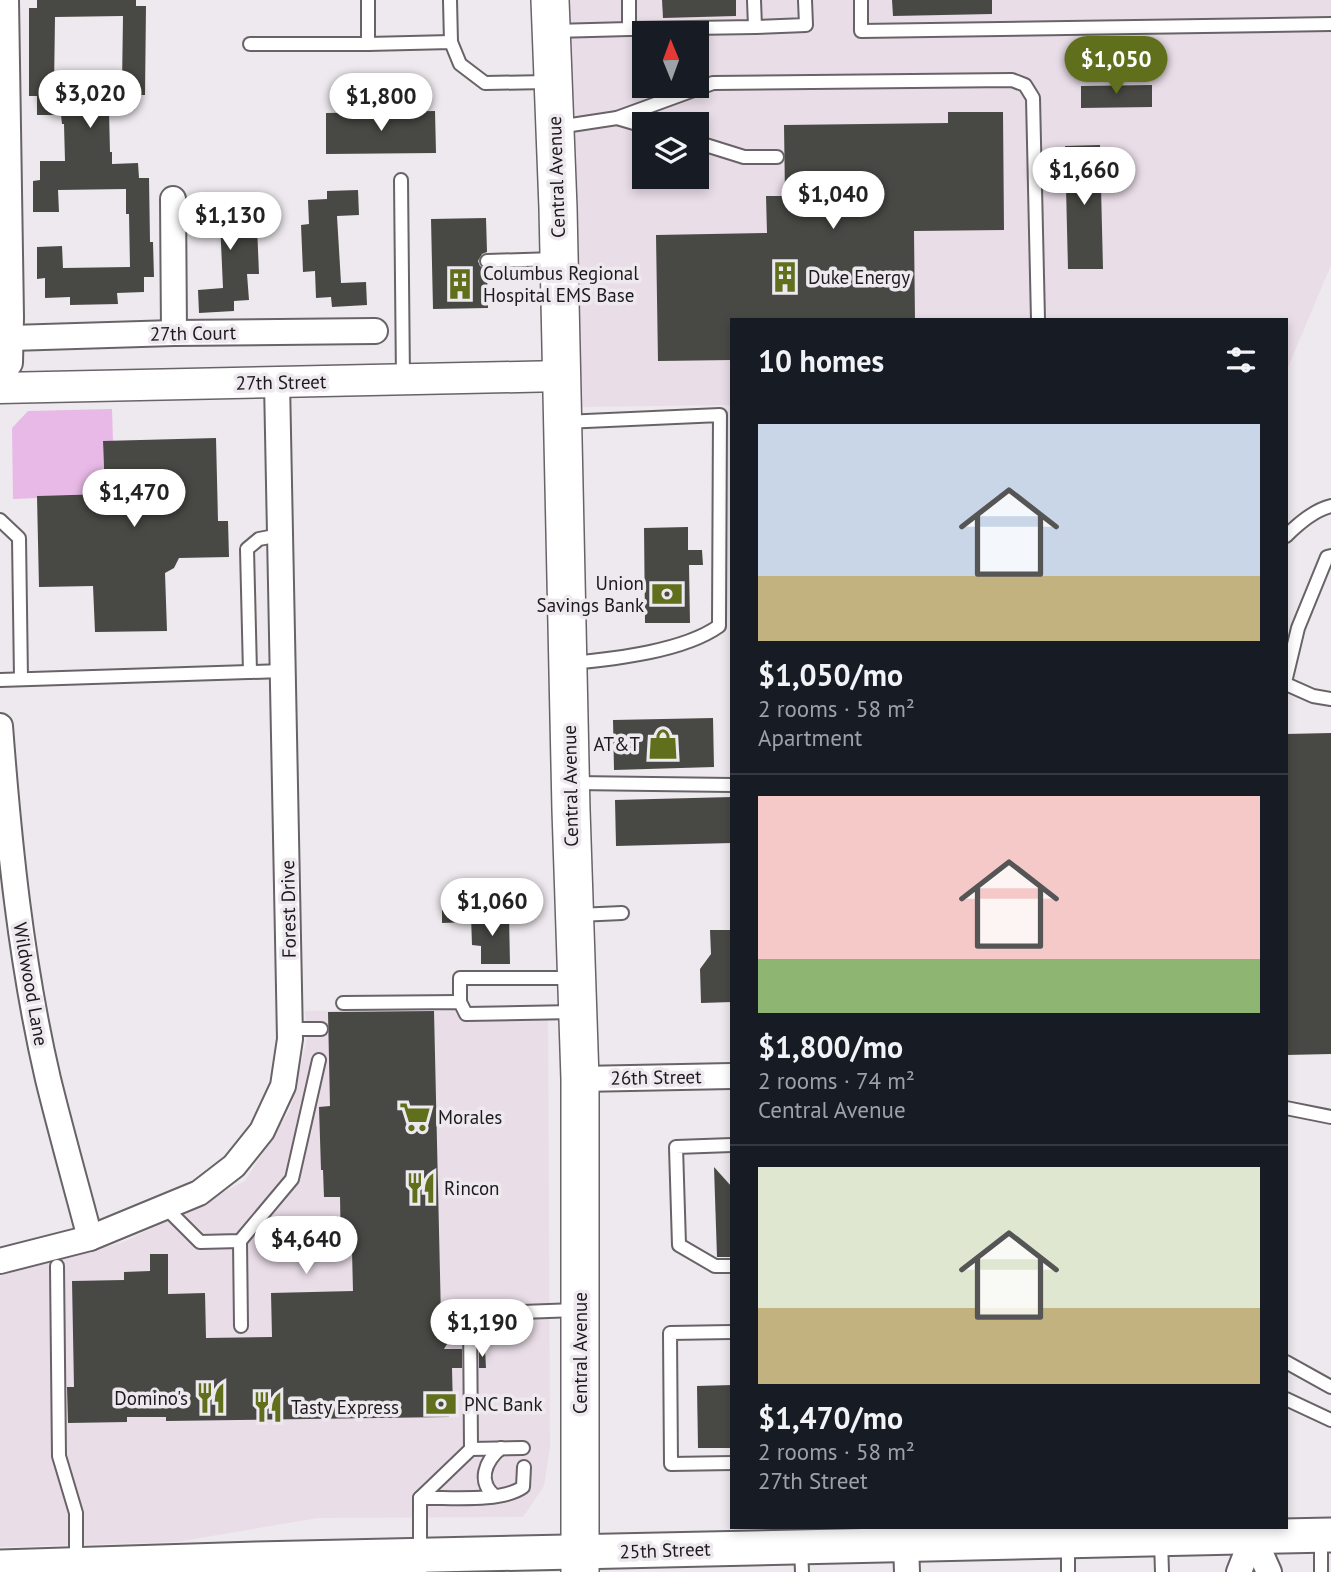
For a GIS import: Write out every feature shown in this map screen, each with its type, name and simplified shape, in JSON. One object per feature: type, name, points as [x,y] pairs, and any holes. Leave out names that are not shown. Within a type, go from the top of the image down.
[{"type":"main road","name":"Central Avenue","points":[[550,15],[559,259],[570,782],[580,1079],[580,1562]]},
{"type":"main road","name":"25th Street","points":[[0,1567],[580,1562],[739,1541],[802,1559],[861,1539],[907,1558],[1068,1556],[1150,1535],[1251,1532],[1326,1535]]},
{"type":"street","points":[[0,378],[10,363],[11,338],[6,0]]},
{"type":"street","points":[[173,199],[174,333]]},
{"type":"street","name":"27th Court","points":[[11,338],[374,331]]},
{"type":"street","name":"27th Street","points":[[0,388],[561,376]]},
{"type":"street","name":"Forest Drive","points":[[0,1261],[90,1238],[199,1193],[234,1166],[262,1131],[283,1086],[290,1030],[277,382]]},
{"type":"street","name":"Wildwood Lane","points":[[0,726],[8,828],[21,929],[48,1077],[90,1238]]},
{"type":"street","name":"26th Street","points":[[580,1079],[730,1076]]},
{"type":"street","points":[[1239,1572],[1251,1532]]},
{"type":"street","points":[[1251,1532],[1269,1572]]},
{"type":"lane","points":[[368,0],[369,44]]},
{"type":"lane","points":[[450,0],[451,42],[460,64],[485,83],[553,82]]},
{"type":"lane","points":[[629,0],[629,29]]},
{"type":"lane","points":[[754,0],[755,27]]},
{"type":"lane","points":[[550,15],[629,29],[806,25],[805,0]]},
{"type":"lane","points":[[861,0],[861,31],[1331,24]]},
{"type":"lane","points":[[250,44],[451,42]]},
{"type":"lane","points":[[555,127],[617,118],[713,83],[1012,80],[1025,85],[1033,98],[1038,318]]},
{"type":"lane","points":[[617,118],[632,122]]},
{"type":"lane","points":[[709,146],[744,157],[777,157]]},
{"type":"lane","points":[[401,180],[403,380]]},
{"type":"lane","points":[[487,261],[559,259]]},
{"type":"lane","points":[[562,422],[720,415],[719,626],[704,637],[631,656],[567,664]]},
{"type":"lane","points":[[1288,534],[1323,508],[1331,506]]},
{"type":"lane","points":[[0,520],[19,538],[21,679]]},
{"type":"lane","points":[[250,672],[247,549],[259,538],[280,535]]},
{"type":"lane","points":[[1288,670],[1298,628],[1327,557],[1331,556]]},
{"type":"lane","points":[[0,680],[283,671]]},
{"type":"lane","points":[[1288,685],[1313,696],[1331,699]]},
{"type":"lane","points":[[570,782],[730,785]]},
{"type":"lane","points":[[574,915],[622,914]]},
{"type":"lane","points":[[460,978],[577,995],[466,1014],[460,1002],[460,978]]},
{"type":"lane","points":[[343,1003],[460,1002]]},
{"type":"lane","points":[[290,1030],[321,1029]]},
{"type":"lane","points":[[241,1326],[240,1241],[292,1179],[319,1059]]},
{"type":"lane","points":[[1288,1108],[1331,1117]]},
{"type":"lane","points":[[730,1145],[676,1147],[679,1245],[715,1266],[730,1266]]},
{"type":"lane","points":[[165,1207],[200,1242],[240,1241]]},
{"type":"lane","points":[[57,1266],[59,1456],[76,1513],[76,1565]]},
{"type":"lane","points":[[471,1449],[470,1314],[580,1310]]},
{"type":"lane","points":[[730,1332],[670,1333],[671,1464],[730,1463]]},
{"type":"lane","points":[[1288,1364],[1331,1387]]},
{"type":"lane","points":[[1288,1400],[1331,1420]]},
{"type":"lane","points":[[495,1496],[489,1491],[484,1476],[491,1456],[502,1448]]},
{"type":"lane","points":[[420,1564],[420,1498],[471,1449],[523,1448]]},
{"type":"lane","points":[[420,1498],[514,1494],[523,1487],[524,1467]]},
{"type":"lane","points":[[1150,1535],[1162,1572]]},
{"type":"lane","points":[[1321,1572],[1326,1535]]},
{"type":"shaded area","name":"Duke Energy","points":[[569,0],[1331,0],[1331,265],[1288,367],[1288,318],[730,318],[730,405],[581,407]]},
{"type":"shaded area","points":[[112,409],[113,441],[103,442],[105,494],[13,499],[12,428],[28,411]]},
{"type":"shaded area","points":[[548,1007],[550,1447],[544,1486],[523,1517],[318,1518],[176,1542],[0,1547],[0,1276],[124,1242],[245,1181],[290,1110],[307,1039],[305,1011]]},
{"type":"building","points":[[37,0],[136,0],[136,6],[146,6],[145,95],[135,95],[135,110],[109,111],[110,152],[112,164],[138,163],[139,178],[149,178],[150,242],[153,242],[154,277],[144,277],[144,292],[117,293],[118,304],[70,305],[70,297],[45,298],[45,278],[37,279],[37,247],[62,246],[63,268],[130,267],[126,189],[58,190],[59,212],[33,212],[33,181],[40,180],[40,161],[65,161],[64,124],[61,115],[37,115],[37,96],[29,96],[29,8],[37,8]],"holes":[[[123,16],[122,85],[54,87],[55,17]]]},
{"type":"building","points":[[662,0],[736,0],[736,16],[663,18]]},
{"type":"building","points":[[892,0],[992,0],[992,14],[893,16]]},
{"type":"building","points":[[1152,85],[1152,107],[1081,108],[1081,86]]},
{"type":"building","points":[[435,111],[436,153],[326,154],[326,113]]},
{"type":"building","name":"Duke Energy","points":[[948,112],[1003,112],[1004,230],[914,231],[915,318],[730,318],[730,360],[658,361],[656,235],[767,233],[766,196],[785,196],[784,125],[948,123]]},
{"type":"building","points":[[1100,145],[1103,269],[1068,269],[1065,146]]},
{"type":"building","points":[[358,190],[359,215],[337,216],[341,283],[366,282],[367,305],[332,307],[331,297],[316,298],[315,271],[303,272],[301,225],[309,224],[308,200],[327,199],[327,191]]},
{"type":"building","points":[[228,195],[228,203],[248,202],[249,227],[257,226],[259,274],[247,274],[249,300],[234,301],[234,311],[199,313],[198,290],[223,288],[220,221],[198,222],[196,197]]},
{"type":"building","name":"Columbus Regional Hospital EMS Base","points":[[486,218],[487,252],[482,254],[478,261],[480,266],[487,270],[488,308],[433,309],[431,219]]},
{"type":"building","points":[[216,438],[218,521],[228,521],[229,557],[179,558],[174,568],[165,573],[167,631],[95,632],[93,586],[39,587],[37,496],[105,494],[103,441]]},
{"type":"building","name":"Union Savings Bank","points":[[688,527],[688,550],[702,550],[703,565],[689,565],[690,623],[645,623],[644,528]]},
{"type":"building","name":"AT&T","points":[[713,718],[714,767],[614,770],[613,720]]},
{"type":"building","points":[[1331,733],[1331,1054],[1288,1055],[1288,734]]},
{"type":"building","points":[[730,797],[730,843],[616,846],[615,800]]},
{"type":"building","points":[[467,903],[467,922],[442,923],[442,904]]},
{"type":"building","points":[[509,915],[510,964],[481,964],[481,946],[472,945],[471,916]]},
{"type":"building","points":[[710,930],[730,930],[730,1002],[701,1003],[700,969],[711,954]]},
{"type":"building","points":[[434,1011],[441,1318],[461,1317],[444,1349],[462,1349],[462,1368],[452,1368],[453,1410],[449,1410],[449,1417],[166,1421],[166,1417],[127,1417],[127,1422],[68,1423],[67,1387],[74,1387],[72,1281],[124,1280],[124,1272],[150,1271],[150,1254],[168,1254],[168,1294],[205,1293],[206,1338],[272,1337],[271,1293],[353,1291],[352,1251],[341,1251],[340,1197],[324,1197],[321,1170],[319,1107],[330,1106],[328,1012]]},
{"type":"building","points":[[714,1167],[730,1185],[730,1257],[717,1257]]},
{"type":"building","points":[[479,1349],[485,1349],[486,1368],[479,1368]]},
{"type":"building","points":[[730,1385],[730,1448],[698,1448],[697,1386]]},
{"type":"place","name":"Duke Energy","points":[[785,277]]},
{"type":"place","name":"Columbus Regional Hospital EMS Base","points":[[460,284]]},
{"type":"place","name":"Union Savings Bank","points":[[667,594]]},
{"type":"place","name":"AT&T","points":[[663,744]]},
{"type":"place","name":"Morales","points":[[415,1117]]},
{"type":"place","name":"Rincon","points":[[421,1188]]},
{"type":"place","name":"Domino's","points":[[211,1398]]},
{"type":"place","name":"PNC Bank","points":[[441,1404]]},
{"type":"place","name":"Tasty Express","points":[[268,1407]]}]
